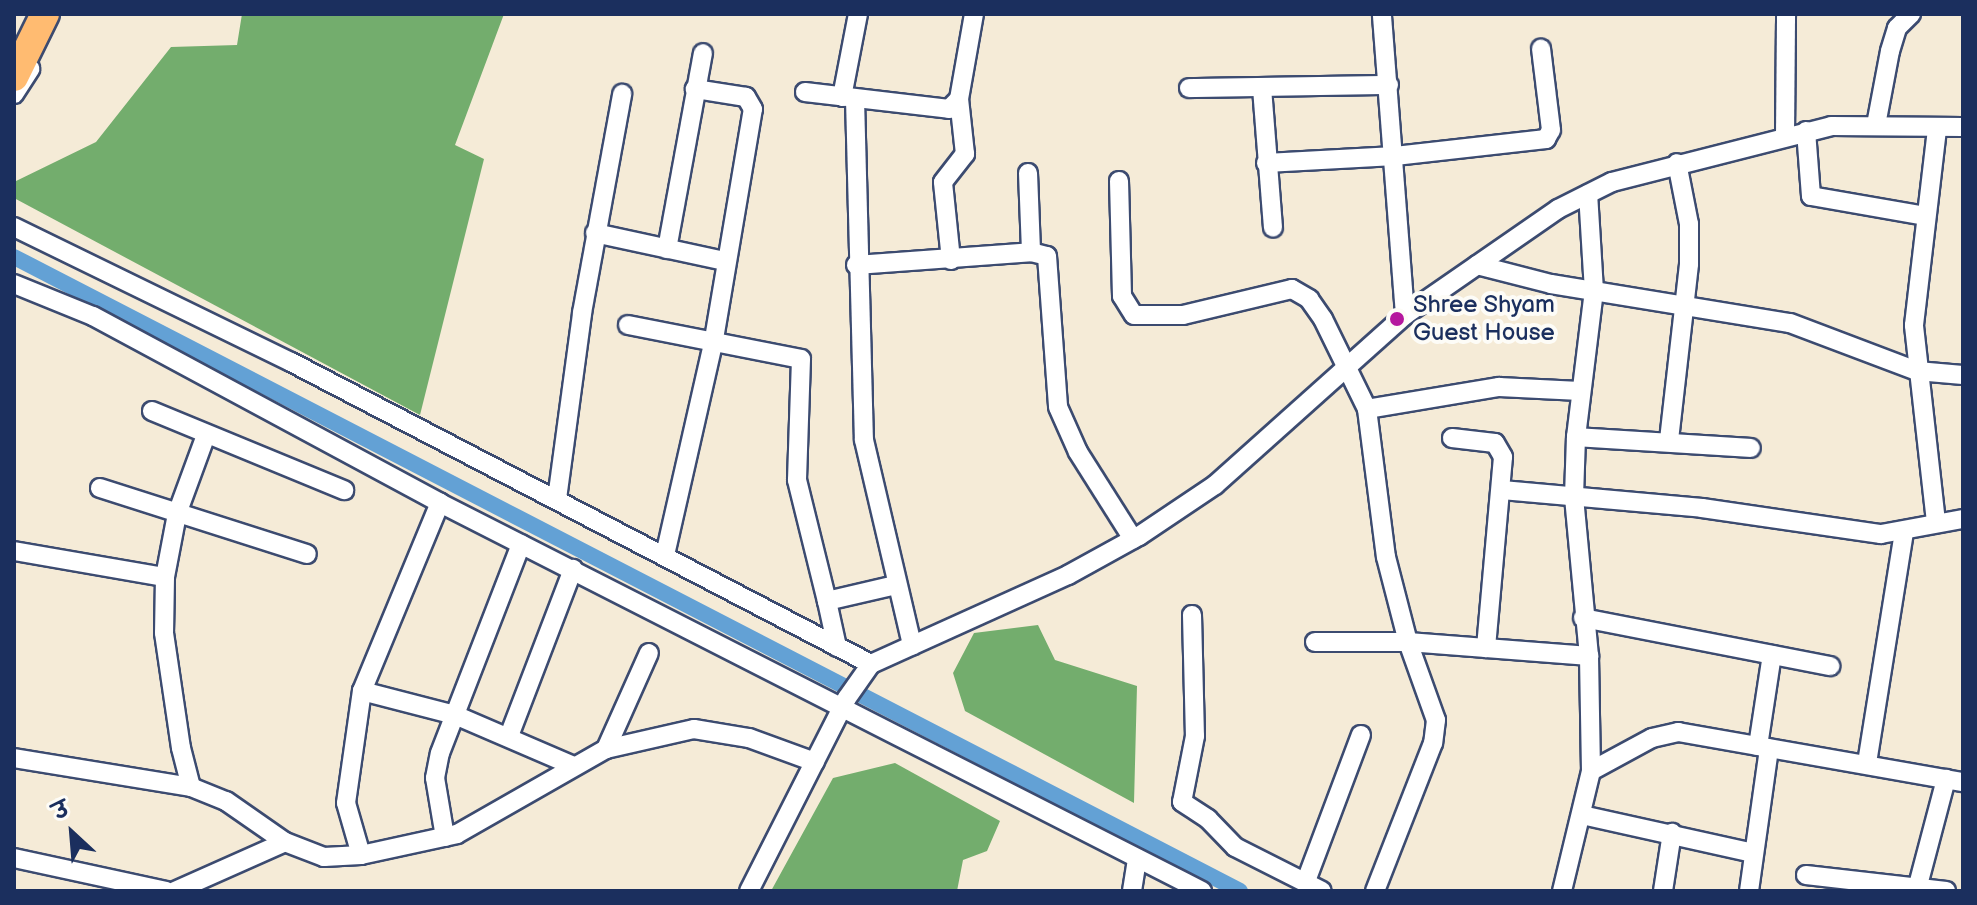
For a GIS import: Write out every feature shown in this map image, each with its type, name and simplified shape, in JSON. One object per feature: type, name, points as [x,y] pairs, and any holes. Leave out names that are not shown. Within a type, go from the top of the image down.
[{"type":"highway","points":[[14,77],[45,14]]},
{"type":"street","points":[[14,94],[60,14]]},
{"type":"street","points":[[858,14],[848,98],[864,440],[912,645]]},
{"type":"street","points":[[951,260],[943,182],[965,154],[959,99],[974,14]]},
{"type":"street","points":[[1382,14],[1405,315]]},
{"type":"street","points":[[1785,135],[1786,14]]},
{"type":"street","points":[[1876,125],[1897,28],[1911,14]]},
{"type":"street","points":[[1266,163],[1395,156],[1546,139],[1551,130],[1541,49]]},
{"type":"street","points":[[667,249],[703,53]]},
{"type":"street","points":[[1189,88],[1389,85]]},
{"type":"street","points":[[1262,88],[1273,228]]},
{"type":"street","points":[[665,555],[714,339],[753,109],[746,97],[695,89]]},
{"type":"street","points":[[805,92],[936,111],[959,99]]},
{"type":"street","points":[[557,499],[595,233],[622,94]]},
{"type":"street","points":[[749,891],[844,702],[865,670],[912,645],[1068,575],[1133,539],[1215,485],[1405,315],[1588,194],[1677,163],[1806,131],[1876,125],[1937,129],[1963,127]]},
{"type":"street","points":[[1936,522],[1914,325],[1937,129]]},
{"type":"street","points":[[1806,131],[1811,196],[1926,216]]},
{"type":"street","points":[[1669,440],[1685,305],[1689,224],[1677,163]]},
{"type":"street","points":[[1028,173],[1031,252]]},
{"type":"street","points":[[1119,181],[1122,296],[1134,315],[1183,315],[1292,289],[1309,299],[1349,366],[1367,409],[1378,511],[1408,642],[1436,720],[1433,743],[1375,891]]},
{"type":"street","points":[[1562,891],[1591,771],[1589,656],[1583,618],[1574,497],[1580,391],[1594,291],[1588,194]]},
{"type":"street","points":[[14,227],[665,555],[837,647],[865,670]]},
{"type":"street","points":[[595,233],[725,261]]},
{"type":"street","points":[[856,265],[1031,252],[1047,256],[1052,263],[1055,382],[1066,430],[1133,539]]},
{"type":"street","points":[[1477,265],[1594,291],[1790,323],[1917,371],[1963,375]]},
{"type":"street","points":[[14,284],[170,355],[440,503],[844,702],[1202,891]]},
{"type":"street","points":[[628,325],[714,339],[801,359],[797,480],[837,647]]},
{"type":"street","points":[[1367,409],[1499,387],[1580,391]]},
{"type":"street","points":[[152,411],[344,490]]},
{"type":"street","points":[[191,787],[164,633],[165,577],[177,514],[206,435]]},
{"type":"street","points":[[1576,437],[1669,440],[1751,448]]},
{"type":"street","points":[[1452,438],[1495,443],[1501,449],[1502,490],[1486,648]]},
{"type":"street","points":[[100,488],[307,554]]},
{"type":"street","points":[[1502,490],[1776,517],[1881,534],[1963,519]]},
{"type":"street","points":[[361,855],[346,803],[362,691],[440,503]]},
{"type":"street","points":[[1867,763],[1904,531]]},
{"type":"street","points":[[445,837],[435,778],[455,715],[521,544]]},
{"type":"street","points":[[14,551],[165,577]]},
{"type":"street","points":[[509,736],[573,569]]},
{"type":"street","points":[[827,601],[896,585]]},
{"type":"street","points":[[1192,615],[1195,736],[1182,802],[1208,819],[1235,847],[1314,886],[1361,735]]},
{"type":"street","points":[[1583,618],[1830,666]]},
{"type":"street","points":[[1315,642],[1408,642],[1589,656]]},
{"type":"street","points":[[606,749],[649,653]]},
{"type":"street","points":[[1749,891],[1772,655]]},
{"type":"street","points":[[362,691],[455,715],[571,765]]},
{"type":"street","points":[[14,758],[191,787],[226,801],[285,842],[324,857],[361,855],[445,837],[487,819],[571,765],[606,749],[694,729],[722,730],[815,762]]},
{"type":"street","points":[[1591,771],[1665,733],[1867,763],[1955,780],[1917,889]]},
{"type":"street","points":[[1582,815],[1754,853]]},
{"type":"street","points":[[1663,891],[1672,833]]},
{"type":"street","points":[[175,891],[285,842]]},
{"type":"street","points":[[14,858],[166,891]]},
{"type":"street","points":[[1132,891],[1137,858]]},
{"type":"street","points":[[1806,875],[1853,886],[1946,891]]},
{"type":"green space","points":[[242,14],[504,14],[455,145],[484,159],[420,415],[14,198],[14,182],[96,142],[171,47],[237,45]]},
{"type":"green space","points":[[1038,625],[1055,660],[1137,686],[1134,803],[965,711],[953,673],[974,633]]},
{"type":"green space","points":[[895,763],[1000,821],[987,851],[963,860],[957,891],[771,891],[833,778]]},
{"type":"waterway","points":[[14,257],[1240,891]]},
{"type":"place","name":"Shree Shyam Guest House","points":[[1397,319]]}]
